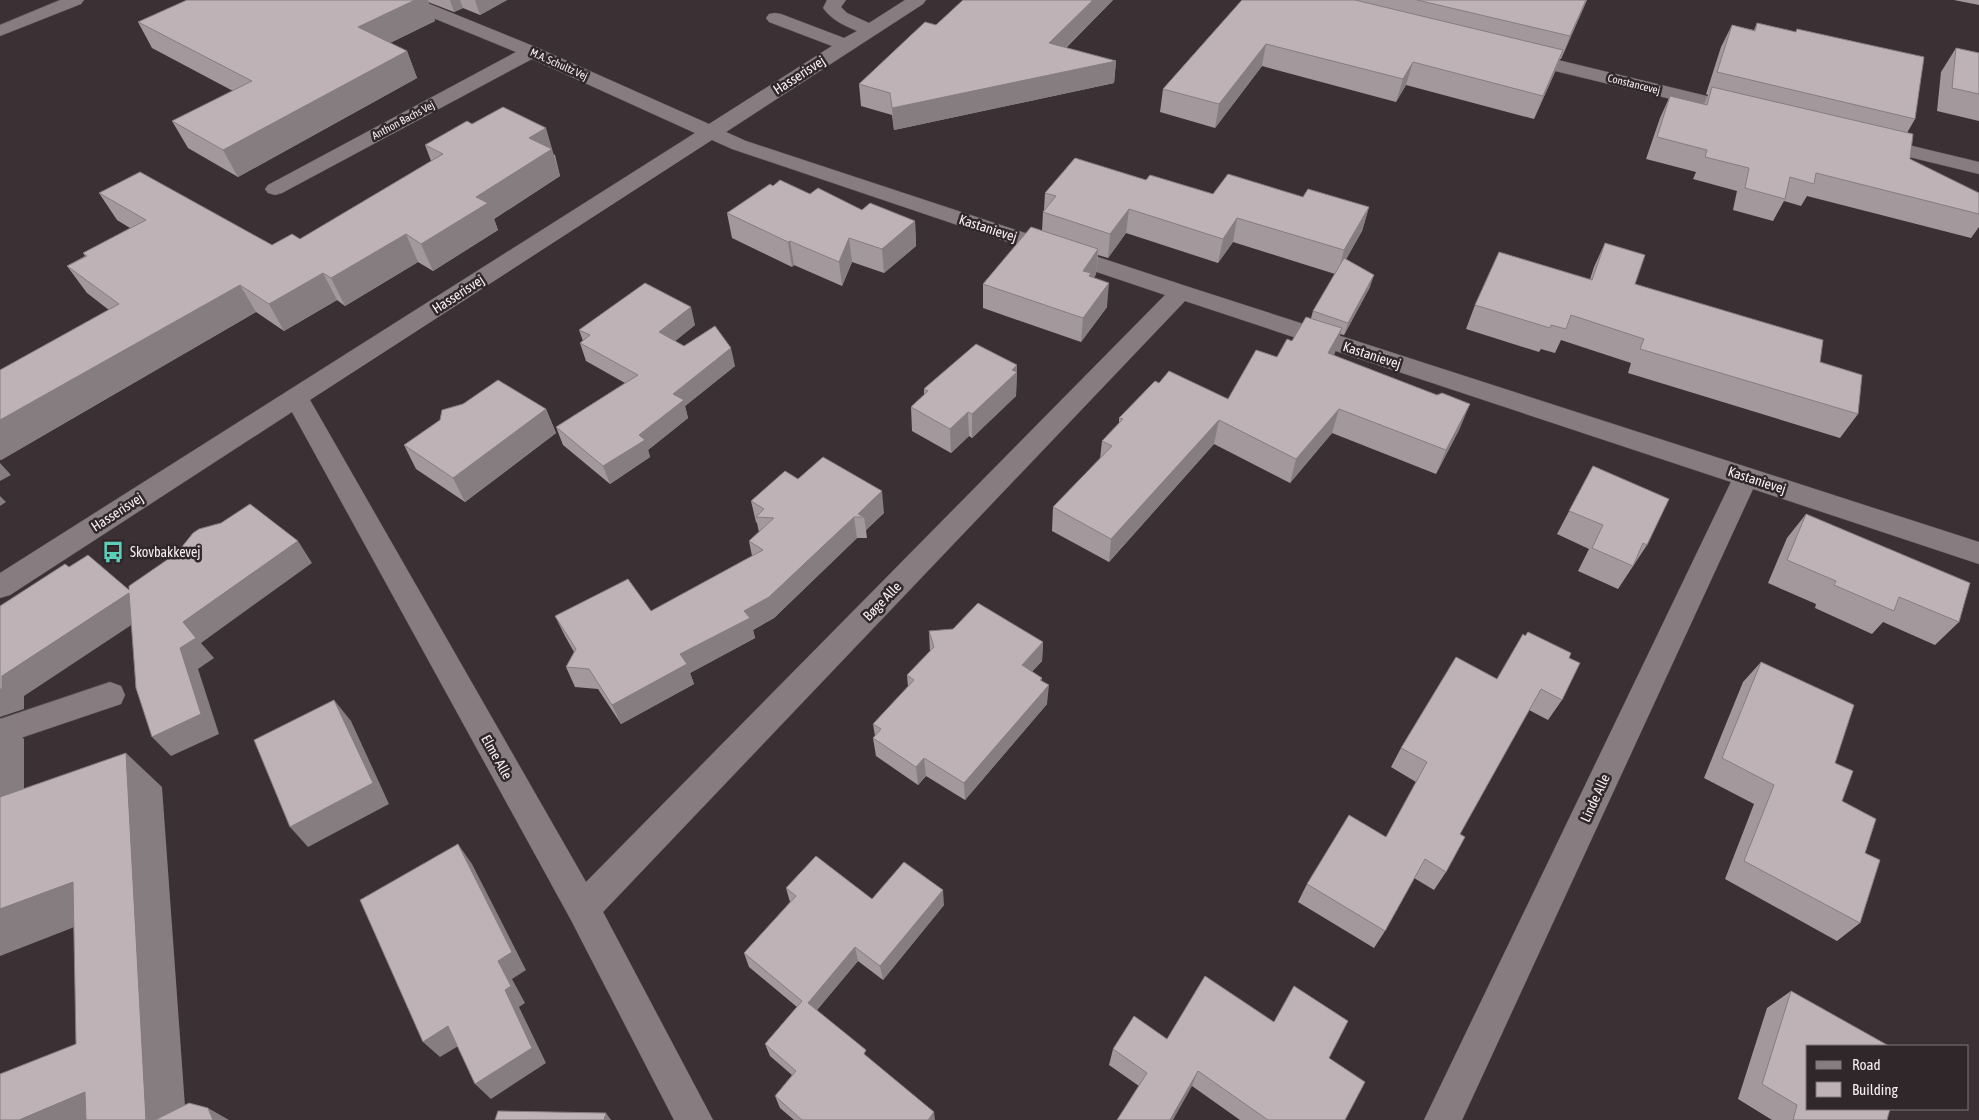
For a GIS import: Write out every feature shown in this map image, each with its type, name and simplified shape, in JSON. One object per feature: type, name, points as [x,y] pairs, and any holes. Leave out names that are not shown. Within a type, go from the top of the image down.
[{"type":"street","points":[[0,31],[75,0]]},
{"type":"street","name":"M.A. Schultz Vej","points":[[405,0],[531,52],[711,132]]},
{"type":"street","points":[[837,0],[832,8],[841,17],[870,30]]},
{"type":"street","name":"Hasserisvej","points":[[0,587],[917,0]]},
{"type":"street","points":[[774,18],[847,45]]},
{"type":"street","name":"Anthon Bachs Vej","points":[[275,189],[531,52]]},
{"type":"street","name":"Constancevej","points":[[1499,52],[1758,115]]},
{"type":"street","name":"Kastanievej","points":[[711,132],[739,145],[1181,292],[1979,553]]},
{"type":"street","points":[[1854,138],[1979,168]]},
{"type":"street","name":"Bøge Alle","points":[[583,909],[1181,292]]},
{"type":"street","name":"Elme Alle","points":[[296,397],[583,909],[694,1120]]},
{"type":"street","name":"Linde Alle","points":[[1443,1120],[1746,477]]},
{"type":"street","points":[[0,732],[110,695]]},
{"type":"building","points":[[187,0],[415,0],[358,27],[407,51],[223,150],[172,121],[252,81],[138,22]]},
{"type":"building","points":[[963,0],[1093,0],[1049,43],[1116,61],[892,108],[890,93],[859,84],[925,22],[936,25]]},
{"type":"building","points":[[1242,0],[1355,0],[1563,50],[1543,96],[1413,62],[1403,79],[1266,44],[1219,104],[1163,89]]},
{"type":"building","points":[[1417,0],[1586,0],[1570,36]]},
{"type":"building","points":[[1757,23],[1796,32],[1797,29],[1924,57],[1915,119],[1717,72],[1732,25],[1755,31]]},
{"type":"building","points":[[1956,48],[1979,53],[1979,94],[1952,88]]},
{"type":"building","points":[[1712,87],[1913,134],[1910,159],[1979,193],[1979,214],[1816,173],[1814,184],[1790,177],[1785,199],[1745,188],[1749,168],[1705,157],[1707,150],[1657,137],[1670,96],[1707,105]]},
{"type":"building","points":[[503,107],[546,128],[529,138],[552,149],[476,197],[488,203],[421,244],[406,234],[331,278],[323,273],[269,304],[240,285],[0,420],[0,370],[119,304],[67,266],[87,256],[83,253],[146,220],[99,193],[140,172],[272,245],[292,234],[300,239],[443,154],[425,145],[467,121],[472,124]]},
{"type":"building","points":[[1075,158],[1146,180],[1150,175],[1213,194],[1228,174],[1303,197],[1308,189],[1369,207],[1344,250],[1237,218],[1223,239],[1129,209],[1110,234],[1043,212],[1056,196],[1045,193]]},
{"type":"building","points":[[780,180],[810,194],[818,188],[862,210],[870,203],[915,221],[882,249],[849,238],[839,262],[790,241],[788,242],[727,213],[770,184],[773,186]]},
{"type":"building","points":[[1031,227],[1098,249],[1083,271],[1091,273],[1089,276],[1109,283],[1083,318],[983,284]]},
{"type":"building","points":[[1605,243],[1645,255],[1635,284],[1823,340],[1820,362],[1862,375],[1858,414],[1640,349],[1644,339],[1571,315],[1566,329],[1551,325],[1550,328],[1475,305],[1499,252],[1592,280]]},
{"type":"building","points":[[1344,258],[1374,275],[1348,323],[1313,311]]},
{"type":"building","points":[[645,283],[691,307],[659,332],[684,346],[715,326],[731,348],[673,394],[684,400],[639,435],[645,440],[603,466],[556,427],[638,375],[580,343],[590,335],[579,330]]},
{"type":"building","points":[[1306,317],[1342,328],[1328,353],[1437,395],[1442,393],[1470,404],[1446,450],[1339,409],[1296,459],[1219,420],[1111,539],[1053,507],[1112,446],[1102,441],[1123,419],[1119,418],[1155,381],[1159,383],[1169,371],[1228,399],[1256,350],[1277,357],[1287,339],[1292,341]]},
{"type":"building","points":[[976,344],[1017,365],[1012,370],[1017,372],[972,414],[968,412],[950,429],[911,407],[928,391],[924,389],[926,387]]},
{"type":"building","points":[[498,380],[546,409],[453,478],[404,445],[440,420],[442,410],[463,404]]},
{"type":"building","points":[[823,457],[882,491],[858,514],[864,517],[854,517],[769,597],[744,611],[750,618],[680,654],[687,664],[612,705],[589,669],[566,667],[576,649],[555,616],[628,579],[651,611],[763,550],[749,541],[774,518],[756,517],[764,509],[751,501],[785,471],[798,479]]},
{"type":"building","points":[[1593,466],[1669,499],[1647,545],[1643,543],[1633,566],[1592,548],[1603,525],[1569,511]]},
{"type":"building","points":[[250,504],[298,541],[183,622],[196,638],[180,648],[201,714],[152,737],[136,688],[129,593],[2,676],[2,689],[0,689],[0,606],[65,564],[69,567],[88,555],[129,590],[129,586],[177,553],[193,533],[199,529],[221,523]]},
{"type":"building","points":[[1806,514],[1970,583],[1959,622],[1899,597],[1894,611],[1834,585],[1836,581],[1787,560]]},
{"type":"building","points":[[978,603],[1043,642],[1022,665],[1049,685],[964,783],[924,758],[916,767],[873,738],[881,729],[873,724],[914,680],[907,675],[934,647],[929,631],[953,629]]},
{"type":"building","points":[[1528,632],[1571,653],[1569,658],[1580,663],[1562,700],[1541,689],[1460,834],[1465,837],[1446,872],[1425,859],[1385,931],[1307,884],[1349,815],[1386,837],[1427,762],[1401,748],[1456,657],[1497,679],[1523,634],[1525,636]]},
{"type":"building","points":[[1761,662],[1854,705],[1835,763],[1853,771],[1842,801],[1876,819],[1865,853],[1880,860],[1860,923],[1744,861],[1774,785],[1722,758]]},
{"type":"building","points":[[334,700],[373,783],[290,827],[254,740]]},
{"type":"building","points":[[126,753],[146,1120],[86,1120],[85,1092],[19,1120],[0,1120],[0,1074],[76,1044],[73,882],[0,909],[0,797]]},
{"type":"building","points":[[458,844],[512,952],[498,961],[511,986],[505,990],[532,1048],[475,1084],[448,1026],[423,1042],[360,900]]},
{"type":"building","points":[[816,856],[872,899],[904,862],[943,890],[880,966],[855,947],[808,1003],[866,1050],[864,1054],[934,1112],[928,1120],[802,1120],[775,1096],[796,1071],[765,1044],[802,1001],[744,953],[796,896],[786,888]]},
{"type":"building","points":[[1205,976],[1274,1022],[1294,986],[1348,1021],[1329,1058],[1365,1082],[1345,1120],[1268,1120],[1198,1071],[1170,1120],[1117,1120],[1147,1073],[1113,1049],[1134,1016],[1167,1039]]},
{"type":"building","points":[[1791,991],[1887,1045],[1806,1045],[1806,1110],[1890,1110],[1887,1120],[1793,1120],[1797,1105],[1762,1084]]},
{"type":"building","points":[[189,1103],[208,1108],[213,1120],[155,1120]]},
{"type":"building","points":[[498,1111],[606,1113],[604,1120],[495,1120]]},
{"type":"place","name":"Skovbakkevej","points":[[113,552]]}]
